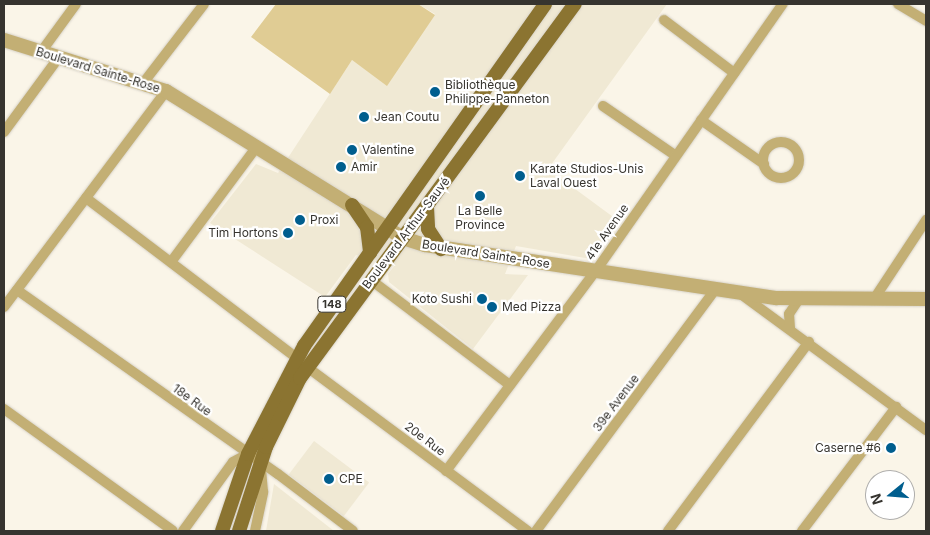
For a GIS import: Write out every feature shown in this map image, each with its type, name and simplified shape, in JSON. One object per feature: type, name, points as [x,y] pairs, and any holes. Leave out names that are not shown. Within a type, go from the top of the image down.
[{"type":"main road","name":"Boulevard Arthur-Sauvé","points":[[222,531],[248,454],[302,362],[370,253],[545,4]]},
{"type":"main road","name":"Boulevard Arthur-Sauvé","points":[[239,531],[261,463],[302,362],[371,280],[575,4]]},
{"type":"main road","points":[[352,205],[367,227],[370,253]]},
{"type":"main road","points":[[427,206],[428,229],[441,249]]},
{"type":"street","points":[[41,52],[76,4]]},
{"type":"street","points":[[144,82],[204,4]]},
{"type":"street","name":"41e Avenue","points":[[446,471],[595,272],[783,4]]},
{"type":"street","points":[[898,4],[926,21]]},
{"type":"street","points":[[664,20],[734,73]]},
{"type":"street","name":"Boulevard Sainte-Rose","points":[[4,40],[144,82],[166,91],[403,238],[441,249],[737,292],[799,298],[926,299]]},
{"type":"street","points":[[4,132],[59,57]]},
{"type":"street","points":[[4,307],[166,91]]},
{"type":"street","points":[[603,106],[676,156]]},
{"type":"street","points":[[701,120],[764,164]]},
{"type":"street","points":[[171,262],[257,146]]},
{"type":"street","name":"20e Rue","points":[[86,198],[528,531]]},
{"type":"street","points":[[874,299],[926,220]]},
{"type":"street","points":[[371,280],[510,385]]},
{"type":"street","name":"39e Avenue","points":[[536,531],[716,289]]},
{"type":"street","name":"18e Rue","points":[[16,290],[261,463],[353,531]]},
{"type":"street","points":[[737,292],[790,328],[926,430]]},
{"type":"street","points":[[790,328],[790,314],[799,298]]},
{"type":"street","points":[[668,531],[809,342]]},
{"type":"street","points":[[802,531],[896,407]]},
{"type":"street","points":[[4,408],[174,531]]},
{"type":"street","points":[[183,531],[233,462],[248,454]]},
{"type":"street","points":[[255,531],[263,492],[261,463]]},
{"type":"shaded area","points":[[276,4],[418,4],[435,15],[387,86],[352,60],[330,94],[251,37]]},
{"type":"shaded area","points":[[418,4],[667,4],[548,169],[620,222],[591,259],[516,246],[505,274],[528,275],[473,349],[389,282],[388,274],[395,265],[356,255],[325,297],[210,223],[256,164],[278,173],[352,60],[387,85],[435,14]]},
{"type":"shaded area","name":"CPE","points":[[314,441],[369,483],[344,516],[289,475]]},
{"type":"shaded area","points":[[274,484],[334,531],[266,531]]},
{"type":"place","name":"Bibliothèque Philippe-Panneton","points":[[435,92]]},
{"type":"place","name":"Jean Coutu","points":[[364,117]]},
{"type":"place","name":"Valentine","points":[[352,150]]},
{"type":"place","name":"Amir","points":[[341,167]]},
{"type":"place","name":"Karate Studios-Unis Laval Ouest","points":[[520,176]]},
{"type":"place","name":"La Belle Province","points":[[480,196]]},
{"type":"place","name":"Proxi","points":[[300,220]]},
{"type":"place","name":"Tim Hortons","points":[[288,233]]},
{"type":"place","name":"Koto Sushi","points":[[482,299]]},
{"type":"place","name":"Med Pizza","points":[[492,307]]},
{"type":"place","name":"Caserne #6","points":[[891,448]]},
{"type":"place","name":"CPE","points":[[329,479]]}]
